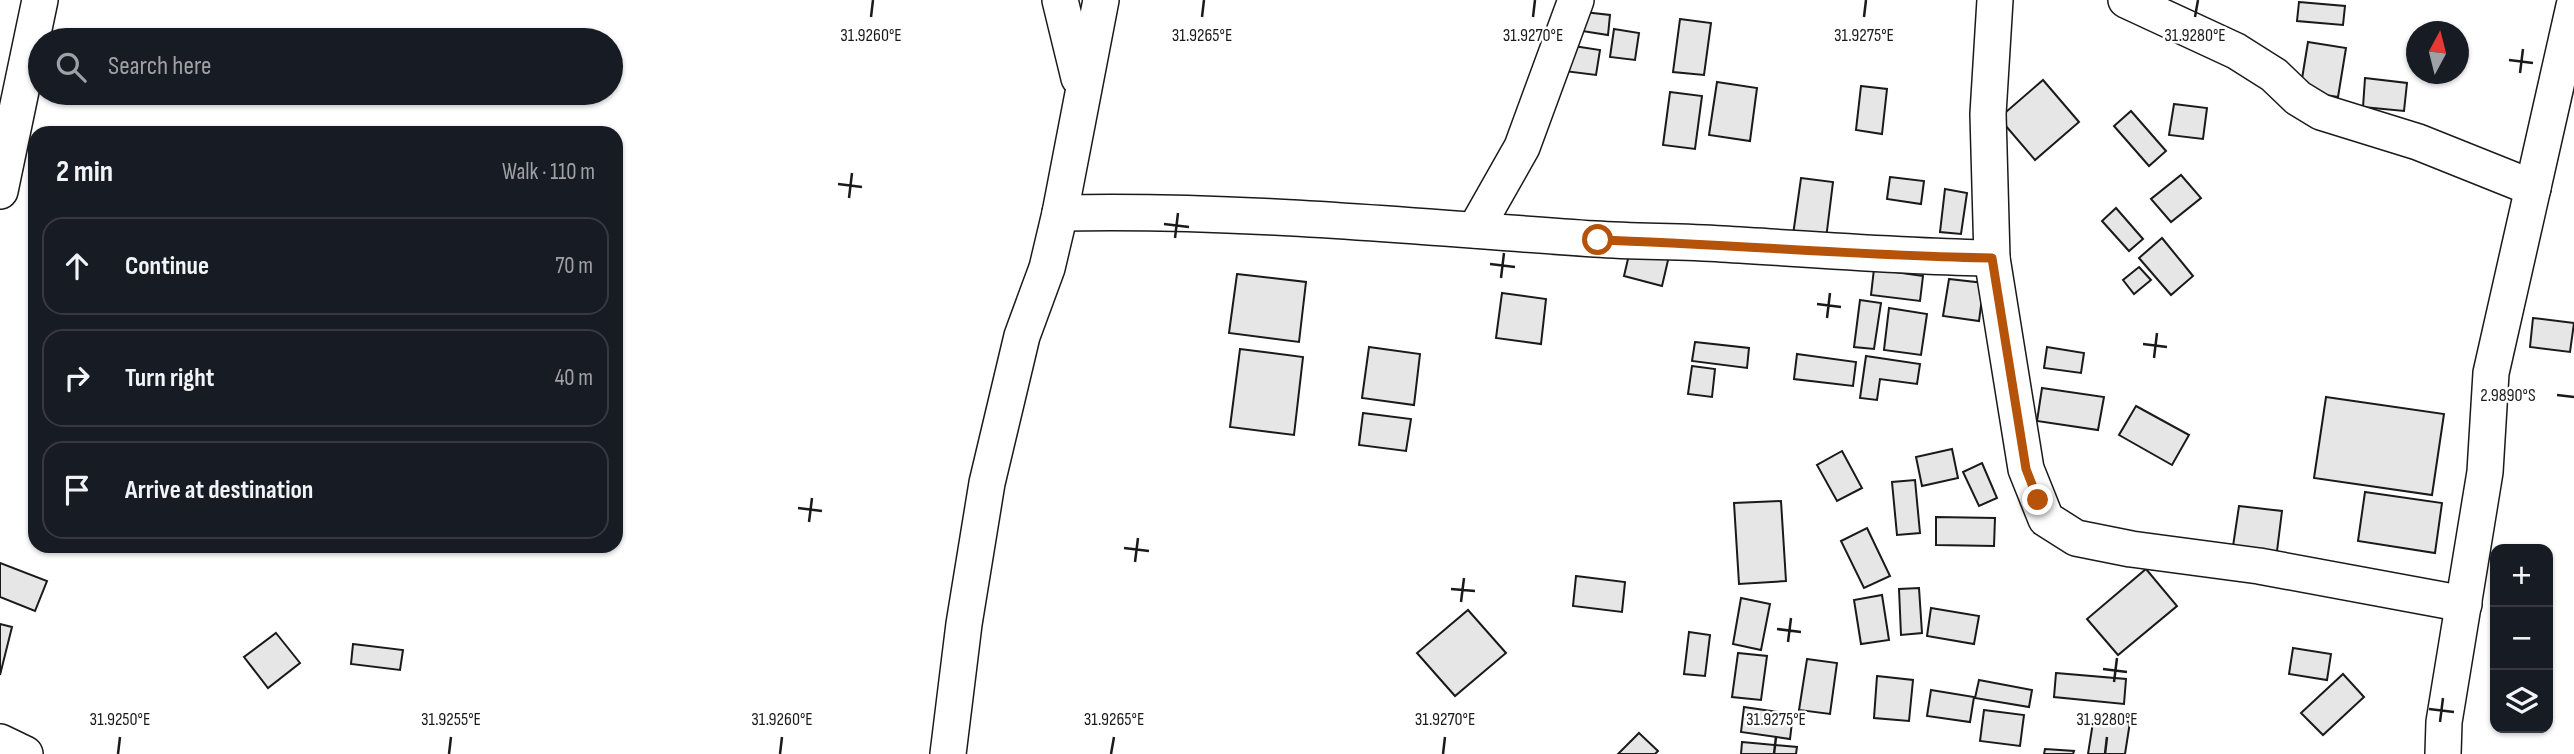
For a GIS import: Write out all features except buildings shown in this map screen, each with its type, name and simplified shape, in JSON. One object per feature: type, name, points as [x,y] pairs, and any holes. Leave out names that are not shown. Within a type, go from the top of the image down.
[{"type":"street","points":[[34,28],[40,0]]},
{"type":"street","points":[[1060,0],[1083,94]]},
{"type":"street","points":[[948,754],[964,624],[987,483],[1022,336],[1047,268],[1060,213],[1101,0]]},
{"type":"street","points":[[1475,230],[1522,147],[1576,0]]},
{"type":"street","points":[[1995,0],[1987,114],[1992,258],[2026,469],[2046,519],[2076,538],[2131,550],[2259,566],[2464,604]]},
{"type":"street","points":[[2126,0],[2236,51],[2274,75],[2298,98],[2321,112],[2418,142],[2533,188]]},
{"type":"street","points":[[2443,754],[2444,722],[2485,472],[2491,373],[2533,188],[2562,110],[2574,6]]},
{"type":"street","points":[[0,191],[28,57]]},
{"type":"street","points":[[1060,213],[1170,211],[1304,217],[1912,257],[1992,258]]},
{"type":"street","points":[[0,742],[25,754]]},
{"type":"route","points":[[1598,240],[1720,243],[1912,257],[1992,258],[2026,469],[2038,500]]}]
